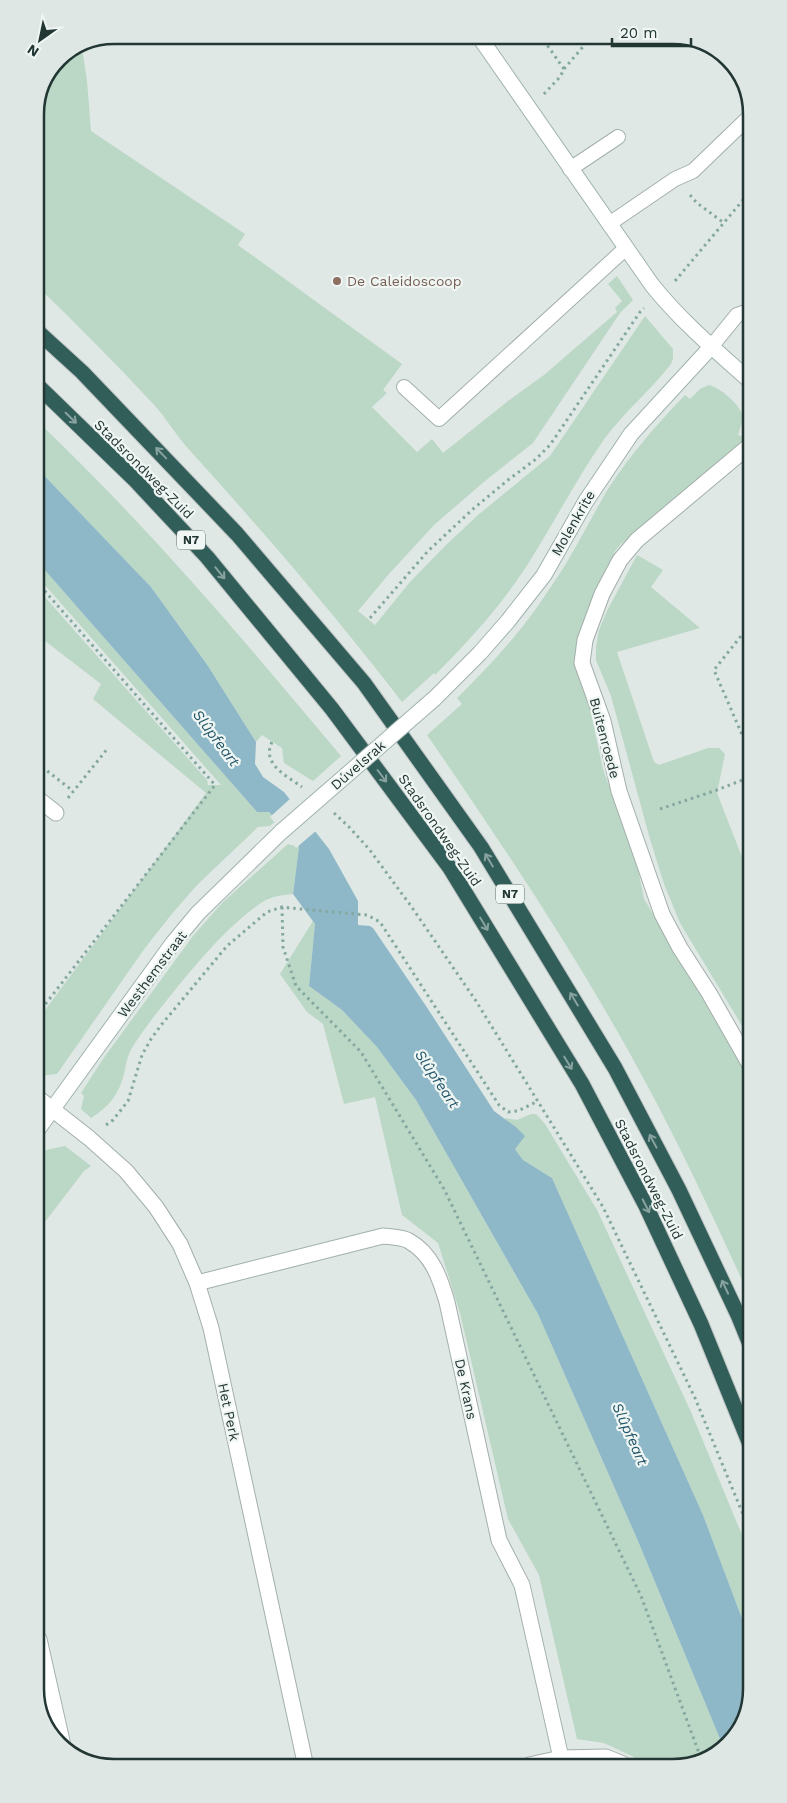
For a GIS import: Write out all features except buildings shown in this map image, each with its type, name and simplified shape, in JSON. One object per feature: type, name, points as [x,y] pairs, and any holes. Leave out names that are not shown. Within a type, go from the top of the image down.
[{"type":"highway","name":"Stadsrondweg-Zuid","points":[[44,337],[82,372],[238,534],[364,683],[475,839],[615,1068],[679,1190],[743,1328]]},
{"type":"highway","name":"Stadsrondweg-Zuid","points":[[44,392],[134,478],[207,557],[332,709],[450,868],[582,1084],[646,1206],[701,1324],[743,1427]]},
{"type":"street","points":[[484,44],[570,169],[668,306],[743,375]]},
{"type":"street","name":"Molenkrite","points":[[435,698],[480,654],[508,621],[544,575],[586,500],[631,434],[711,347]]},
{"type":"street","name":"Buitenroede","points":[[743,451],[637,540],[620,560],[602,594],[585,640],[582,663],[602,721],[619,791],[662,914],[680,948],[709,993],[743,1053]]},
{"type":"street","name":"Dúvelsrak","points":[[281,832],[435,698]]},
{"type":"street","points":[[44,804],[56,813]]},
{"type":"street","name":"Westhemstraat","points":[[44,1121],[198,913],[281,832]]},
{"type":"street","name":"Het Perk","points":[[44,1102],[89,1138],[126,1171],[156,1207],[180,1244],[197,1283],[211,1328],[304,1759]]},
{"type":"street","name":"De Krans","points":[[197,1283],[383,1236],[408,1240],[427,1255],[439,1277],[447,1302],[499,1540],[522,1586],[561,1758]]},
{"type":"street","points":[[44,1661],[61,1735]]},
{"type":"street","points":[[556,1759],[606,1757],[611,1759]]},
{"type":"lane","points":[[610,224],[674,179],[694,171],[743,123]]},
{"type":"lane","points":[[570,169],[618,137]]},
{"type":"lane","points":[[404,387],[439,419],[626,248]]},
{"type":"lane","points":[[711,347],[737,315],[743,313]]},
{"type":"path","points":[[546,44],[564,69]]},
{"type":"path","points":[[529,110],[560,77],[564,69],[585,44]]},
{"type":"path","points":[[674,179],[697,202],[724,223]]},
{"type":"path","points":[[370,618],[428,551],[473,509],[536,460],[550,444],[640,312],[680,277],[743,200]]},
{"type":"path","points":[[44,590],[215,785],[44,1006]]},
{"type":"path","points":[[743,634],[714,670],[743,737]]},
{"type":"path","points":[[272,742],[268,748],[268,755],[272,764],[308,791]]},
{"type":"path","points":[[44,829],[108,748]]},
{"type":"path","points":[[44,768],[73,791]]},
{"type":"path","points":[[660,809],[743,780]]},
{"type":"path","points":[[328,808],[349,826],[411,906],[476,1001],[603,1207],[695,1398],[743,1514]]},
{"type":"path","points":[[89,1138],[112,1120],[128,1101],[142,1055],[151,1038],[179,1003],[227,946],[267,912],[282,907],[367,915],[380,922],[499,1105],[508,1112],[518,1111],[538,1101]]},
{"type":"path","points":[[282,907],[283,947],[296,986],[361,1052],[444,1189],[641,1596],[700,1754]]},
{"type":"green space","points":[[83,52],[91,131],[245,234],[238,245],[402,364],[383,390],[387,393],[372,407],[417,452],[432,439],[443,453],[544,375],[617,312],[615,308],[622,301],[608,284],[617,276],[633,300],[620,313],[533,443],[434,525],[358,611],[375,625],[410,582],[446,545],[478,515],[550,456],[645,316],[673,349],[671,364],[605,438],[526,567],[506,596],[448,662],[402,702],[323,603],[185,445],[155,406],[44,293],[44,109],[46,96],[58,71],[65,63]]},
{"type":"green space","points":[[709,385],[713,386],[729,397],[737,406],[742,415],[738,435],[743,437],[743,441],[615,551],[582,630],[579,658],[603,769],[637,864],[644,899],[743,1066],[743,1283],[687,1164],[621,1038],[541,906],[427,735],[462,704],[457,698],[494,660],[528,620],[564,566],[616,476],[654,429],[685,395],[690,399],[700,389]]},
{"type":"green space","points":[[44,428],[155,541],[231,626],[341,756],[313,781],[284,763],[282,748],[262,735],[256,742],[208,666],[151,587],[44,475]]},
{"type":"green space","points":[[637,555],[663,570],[651,587],[700,628],[617,652],[654,762],[659,765],[708,748],[719,748],[725,754],[717,793],[743,858],[743,1027],[680,923],[664,884],[611,696],[596,660],[599,630]]},
{"type":"green space","points":[[44,569],[257,812],[269,812],[276,821],[270,826],[258,827],[197,885],[145,948],[57,1074],[44,1075],[44,1012],[206,793],[93,699],[101,684],[44,640],[44,596],[207,780],[208,785],[221,785],[44,584]]},
{"type":"green space","points":[[288,844],[299,847],[293,894],[264,901],[250,911],[223,935],[197,963],[143,1031],[132,1048],[116,1094],[108,1105],[91,1118],[81,1109],[84,1096],[81,1093],[103,1059],[193,936],[222,903]]},
{"type":"green space","points":[[313,921],[315,924],[309,986],[342,1010],[377,1047],[416,1100],[538,1314],[638,1541],[721,1741],[704,1752],[682,1759],[635,1759],[634,1757],[604,1743],[577,1739],[539,1575],[508,1519],[460,1313],[438,1243],[402,1215],[375,1097],[344,1104],[323,1024],[307,1012],[280,974]]},
{"type":"green space","points":[[531,1114],[536,1114],[545,1124],[597,1210],[691,1412],[743,1537],[743,1621],[703,1515],[552,1178],[523,1160],[515,1149],[505,1118],[517,1120]]},
{"type":"green space","points":[[65,1146],[91,1166],[84,1171],[44,1223],[44,1153],[46,1150]]},
{"type":"water","name":"Slûpfeart","points":[[44,475],[151,587],[208,666],[256,742],[255,764],[263,777],[284,792],[329,849],[358,901],[358,925],[373,928],[494,1111],[525,1136],[515,1149],[523,1160],[552,1178],[703,1515],[743,1621],[742,1703],[736,1720],[721,1741],[638,1541],[538,1314],[416,1100],[377,1047],[342,1010],[309,986],[315,924],[293,894],[299,847],[269,812],[257,812],[44,569]]},
{"type":"pier","points":[[291,798],[317,830],[296,848],[270,817]]},
{"type":"place","name":"De Caleidoscoop","points":[[337,281]]}]
